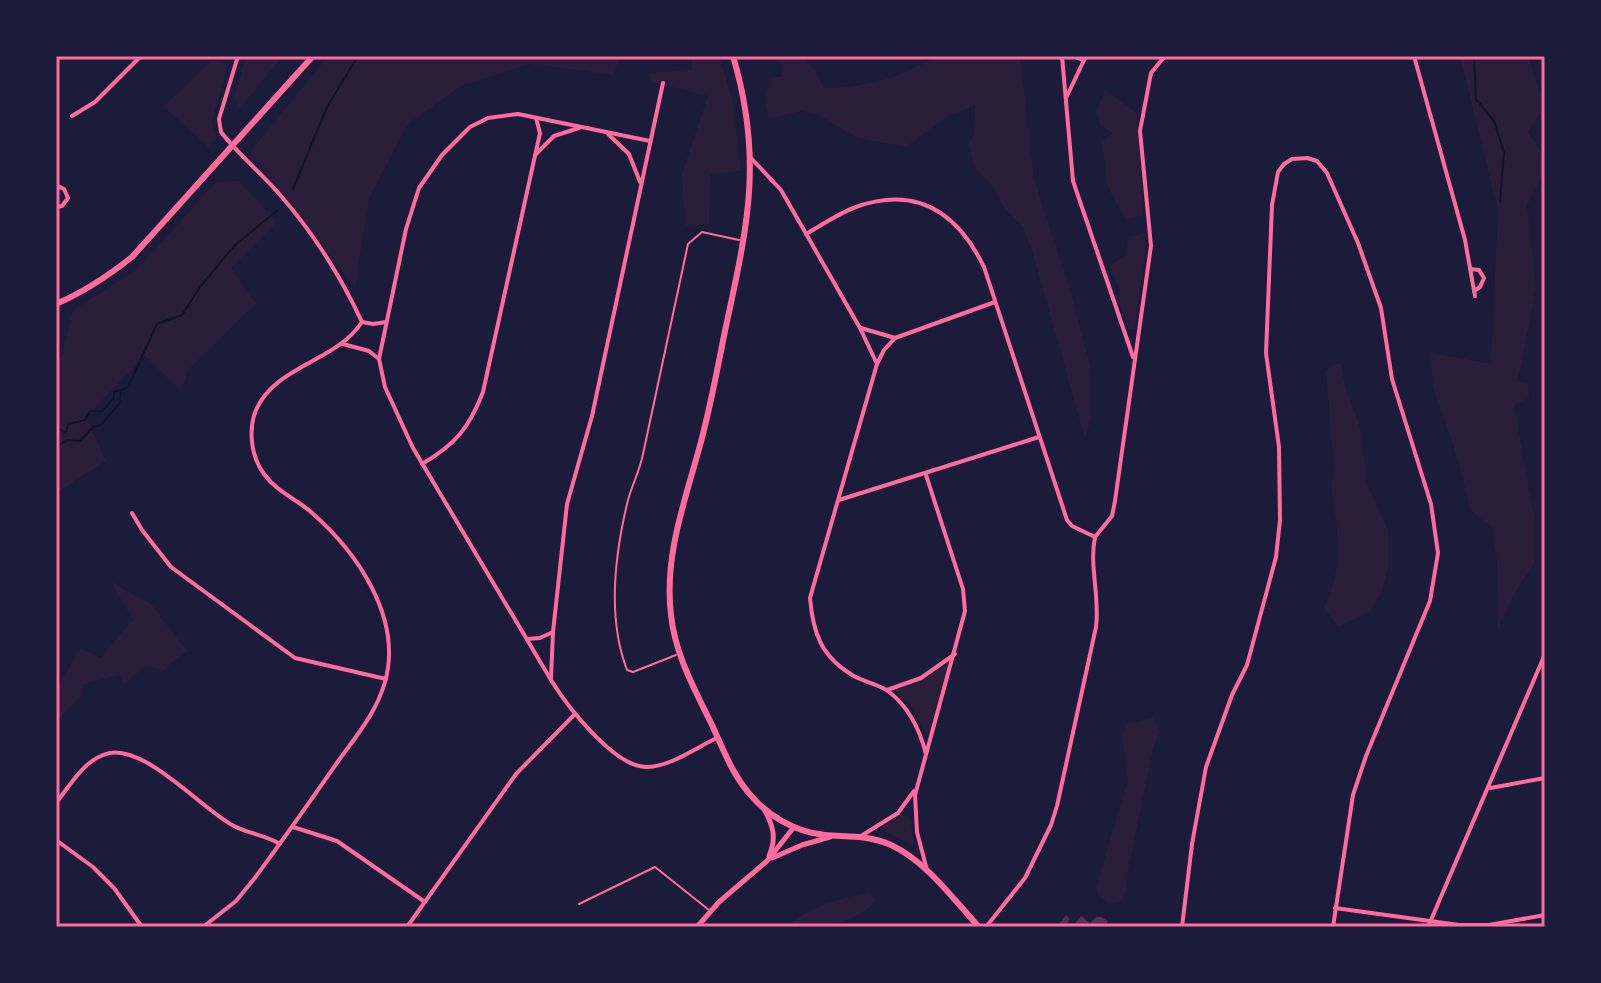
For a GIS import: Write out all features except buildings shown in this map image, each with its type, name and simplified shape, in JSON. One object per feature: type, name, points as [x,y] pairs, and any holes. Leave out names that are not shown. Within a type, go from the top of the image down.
[{"type":"main road","points":[[56,304],[77,295],[132,257],[313,56]]},
{"type":"main road","points":[[733,56],[748,117],[751,158],[744,241],[703,433],[676,530],[670,605],[679,654],[738,778],[763,808],[794,827],[817,833],[861,836],[897,848],[928,873],[979,927]]},
{"type":"street","points":[[72,116],[95,102],[141,56]]},
{"type":"street","points":[[238,56],[219,126],[284,199],[317,244],[339,276],[362,322]]},
{"type":"street","points":[[1062,56],[1073,181],[1134,360]]},
{"type":"street","points":[[1066,98],[1085,58],[1073,56]]},
{"type":"street","points":[[986,927],[1025,878],[1051,825],[1096,627],[1093,547],[1095,537],[1112,516],[1151,246],[1140,131],[1151,73],[1165,56]]},
{"type":"street","points":[[1414,56],[1441,147],[1474,294],[1484,278],[1479,270],[1470,269]]},
{"type":"street","points":[[551,680],[567,504],[592,416],[663,83]]},
{"type":"street","points":[[650,141],[518,114],[488,118],[470,127],[430,169],[413,205],[379,359],[393,407],[422,464],[551,680],[575,714],[624,760],[643,767],[663,763],[718,737]]},
{"type":"street","points":[[422,464],[454,443],[467,428],[483,392],[540,133],[536,118]]},
{"type":"street","points":[[535,156],[554,136],[581,128]]},
{"type":"street","points":[[607,132],[629,154],[641,185]]},
{"type":"street","points":[[751,158],[778,186],[860,328],[877,364]]},
{"type":"street","points":[[1182,927],[1192,844],[1206,767],[1232,695],[1247,665],[1276,557],[1280,520],[1279,447],[1266,353],[1272,205],[1278,172],[1292,159],[1307,158],[1317,161],[1327,173],[1373,282],[1381,308],[1392,379],[1431,504],[1437,545],[1437,570],[1430,601],[1353,795],[1333,927]]},
{"type":"street","points":[[56,185],[64,189],[68,198],[62,206],[56,207]]},
{"type":"street","points":[[806,234],[857,207],[887,200],[913,201],[934,209],[956,223],[972,243],[984,267],[1067,520],[1072,526],[1095,537]]},
{"type":"street","points":[[926,754],[921,734],[908,712],[887,690],[853,675],[833,661],[818,641],[810,598],[877,364],[884,350],[895,338],[995,302]]},
{"type":"street","points":[[362,322],[386,322]]},
{"type":"street","points":[[203,927],[236,901],[293,827],[366,724],[386,679],[387,637],[371,584],[338,538],[263,473],[254,452],[251,428],[256,410],[281,380],[343,344],[362,322]]},
{"type":"street","points":[[860,328],[895,338]]},
{"type":"street","points":[[343,344],[369,351],[379,359]]},
{"type":"street","points":[[839,500],[1039,437]]},
{"type":"street","points":[[926,475],[965,600],[964,622],[917,785],[915,823],[928,873]]},
{"type":"street","points":[[132,513],[171,567],[295,658],[386,679]]},
{"type":"street","points":[[527,639],[553,632]]},
{"type":"street","points":[[887,690],[921,678],[955,654]]},
{"type":"street","points":[[1429,925],[1545,654]]},
{"type":"street","points":[[407,927],[516,774],[575,714]]},
{"type":"street","points":[[56,803],[85,767],[104,754],[121,752],[143,760],[234,826],[270,837],[280,844]]},
{"type":"street","points":[[1490,788],[1545,778]]},
{"type":"street","points":[[861,836],[898,813],[917,785]]},
{"type":"street","points":[[763,808],[772,824],[774,836],[767,861]]},
{"type":"street","points":[[293,827],[337,841],[425,902]]},
{"type":"street","points":[[697,927],[710,911],[767,861],[794,827]]},
{"type":"street","points":[[767,861],[802,845],[835,835]]},
{"type":"street","points":[[56,840],[93,867],[114,888],[142,927]]},
{"type":"street","points":[[1335,908],[1429,925],[1489,925],[1545,915]]},
{"type":"lane","points":[[679,654],[633,672],[627,670],[616,611],[618,551],[629,497],[642,461],[688,244],[696,235],[709,232],[744,241]]},
{"type":"lane","points":[[579,904],[655,867],[710,911]]},
{"type":"shaded area","points":[[246,56],[283,56],[240,108],[234,98]]},
{"type":"shaded area","points":[[328,56],[620,56],[614,75],[529,64],[461,86],[408,124],[369,198],[355,288],[250,152]]},
{"type":"shaded area","points":[[691,56],[719,56],[732,98],[741,171],[710,174],[709,225],[685,225],[682,174],[708,96],[651,82],[650,73],[693,70]]},
{"type":"shaded area","points":[[773,56],[802,56],[814,69],[824,88],[849,87],[891,78],[941,56],[1020,56],[1034,179],[1068,282],[1091,370],[1091,418],[1085,439],[1023,227],[1005,209],[993,187],[974,167],[969,144],[974,134],[975,106],[949,115],[906,147],[858,138],[819,115],[801,111],[769,119],[765,105],[769,78],[783,76],[782,65]]},
{"type":"shaded area","points":[[1460,56],[1528,56],[1544,106],[1528,132],[1545,158],[1545,170],[1527,205],[1536,288],[1518,381],[1528,384],[1529,398],[1514,406],[1534,516],[1534,563],[1514,594],[1498,629],[1497,563],[1492,527],[1471,512],[1458,460],[1434,389],[1429,352],[1491,364],[1498,210]]},
{"type":"shaded area","points":[[212,60],[228,65],[212,122],[216,139],[208,147],[164,107]]},
{"type":"shaded area","points":[[1106,90],[1137,113],[1143,215],[1126,220],[1108,188],[1102,141],[1113,133],[1101,126],[1096,110]]},
{"type":"shaded area","points":[[239,181],[277,222],[231,268],[256,304],[188,370],[181,391],[145,356],[86,417],[106,461],[56,493],[56,359],[61,359],[73,310],[135,271],[216,182]]},
{"type":"shaded area","points":[[1144,233],[1146,246],[1135,329],[1129,330],[1118,300],[1120,291],[1109,265],[1126,256],[1128,237]]},
{"type":"shaded area","points":[[1335,364],[1341,364],[1361,431],[1367,484],[1388,530],[1388,567],[1382,592],[1369,612],[1338,627],[1324,608],[1334,581],[1338,553],[1326,371]]},
{"type":"shaded area","points":[[110,581],[152,605],[187,651],[163,670],[145,666],[124,685],[119,675],[81,685],[83,695],[56,721],[56,690],[80,648],[101,658],[133,619]]},
{"type":"shaded area","points":[[949,663],[927,737],[913,709],[894,689],[924,681]]},
{"type":"shaded area","points":[[1153,717],[1160,731],[1153,748],[1126,892],[1121,901],[1110,905],[1097,894],[1096,887],[1128,780],[1122,734],[1127,723]]},
{"type":"shaded area","points":[[902,814],[910,817],[915,847],[880,829]]},
{"type":"shaded area","points":[[870,892],[877,901],[845,921],[823,926],[785,927],[825,904]]},
{"type":"waterway","points":[[293,189],[327,107],[358,56]]},
{"type":"waterway","points":[[1474,56],[1476,99],[1494,121],[1504,152],[1500,202]]},
{"type":"waterway","points":[[56,447],[67,440],[80,441],[94,426],[101,425],[119,404],[121,390],[128,387],[157,324],[182,315],[200,287],[235,245],[278,210]]},
{"type":"waterway","points":[[56,427],[66,433],[68,424],[85,420],[90,411],[102,411],[114,398],[114,392],[120,390]]}]
